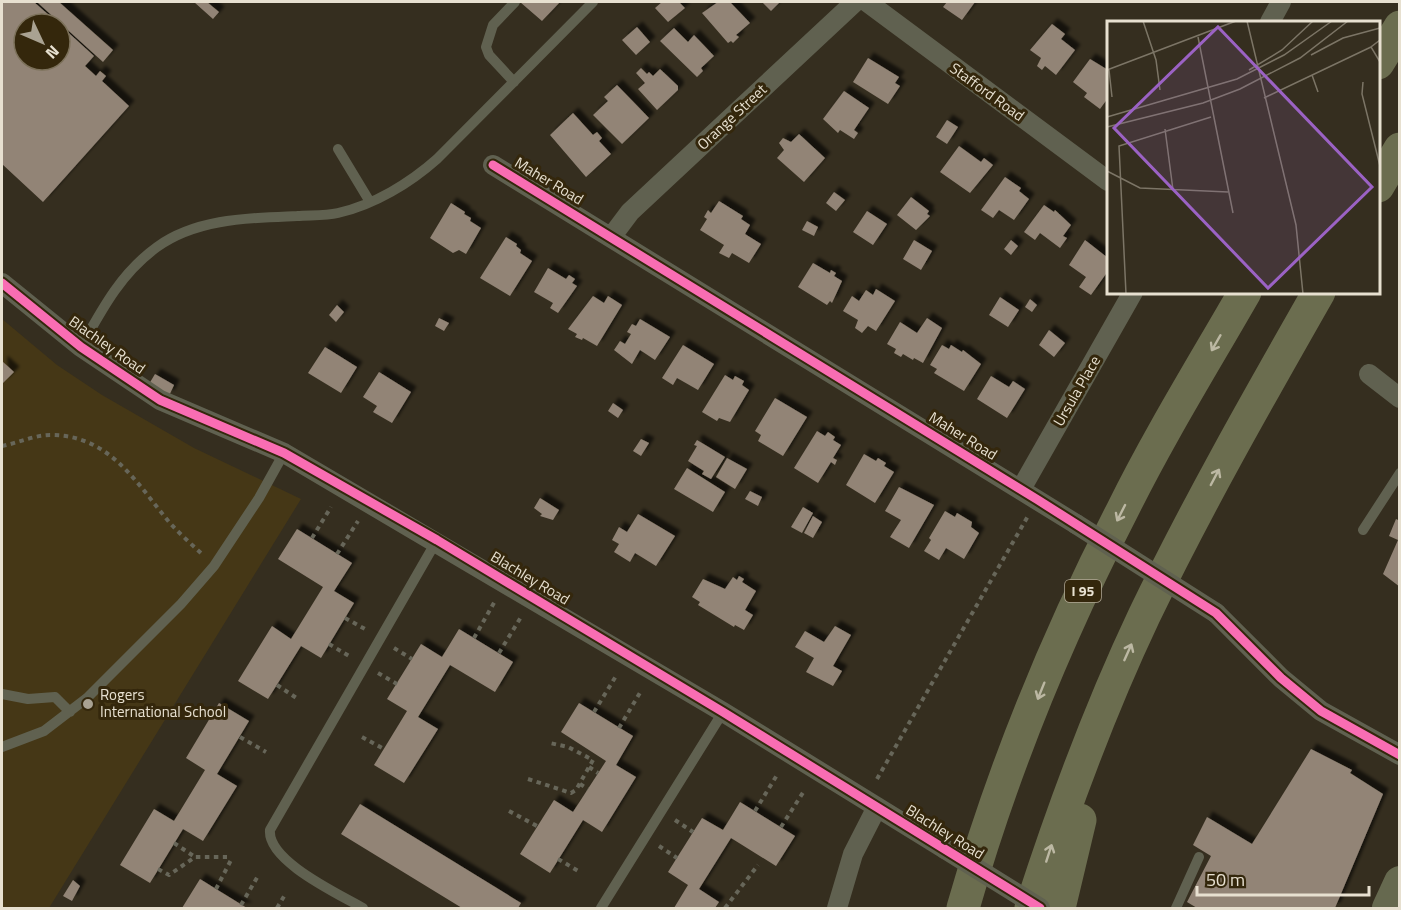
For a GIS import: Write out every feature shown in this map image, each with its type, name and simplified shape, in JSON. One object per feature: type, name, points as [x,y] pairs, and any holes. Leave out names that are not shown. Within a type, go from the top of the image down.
[{"type":"highway","points":[[1380,60],[1400,27]]},
{"type":"highway","points":[[1380,183],[1400,149]]},
{"type":"highway","name":"I 95","points":[[963,909],[1020,741],[1086,586],[1156,446],[1244,294]]},
{"type":"highway","points":[[1031,909],[1075,780],[1110,693],[1181,541],[1318,294]]},
{"type":"highway","points":[[1059,909],[1110,693]]},
{"type":"main road","points":[[1388,909],[1400,882]]},
{"type":"street","name":"Orange Street","points":[[612,236],[630,212],[855,2]]},
{"type":"street","name":"Stafford Road","points":[[867,2],[1107,180]]},
{"type":"street","points":[[1271,21],[1281,2]]},
{"type":"street","name":"Maher Road","points":[[493,165],[1021,489],[1216,613],[1281,678],[1321,711],[1400,755]]},
{"type":"street","name":"Blachley Road","points":[[2,283],[81,347],[160,400],[285,453],[437,540],[723,712],[1040,909]]},
{"type":"street","name":"Ursula Place","points":[[1021,489],[1132,294]]},
{"type":"street","points":[[1369,374],[1400,398]]},
{"type":"street","points":[[837,909],[853,854],[877,807]]},
{"type":"lane","points":[[514,82],[489,55],[486,47],[493,25],[515,2]]},
{"type":"lane","points":[[81,347],[111,294],[124,277],[159,245],[179,234],[236,219],[336,214],[370,202],[422,172],[593,2]]},
{"type":"lane","points":[[338,149],[370,202]]},
{"type":"lane","points":[[2,747],[44,731],[70,712],[123,664],[214,566],[259,498],[285,453]]},
{"type":"lane","points":[[1363,530],[1400,473]]},
{"type":"lane","points":[[363,909],[282,857],[272,844],[270,830],[437,540]]},
{"type":"lane","points":[[2,694],[28,699],[55,697],[70,712]]},
{"type":"lane","points":[[601,909],[723,712]]},
{"type":"lane","points":[[1176,909],[1199,856]]},
{"type":"path","points":[[2,446],[49,434],[88,441],[110,453],[170,523],[214,566]]},
{"type":"path","points":[[312,538],[331,507]]},
{"type":"path","points":[[877,779],[1028,515]]},
{"type":"path","points":[[337,554],[358,521]]},
{"type":"path","points":[[474,638],[496,601]]},
{"type":"path","points":[[499,653],[521,617]]},
{"type":"path","points":[[345,618],[365,629]]},
{"type":"path","points":[[329,644],[349,656]]},
{"type":"path","points":[[393,647],[412,659]]},
{"type":"path","points":[[377,673],[397,684]]},
{"type":"path","points":[[594,712],[616,676]]},
{"type":"path","points":[[277,686],[298,699]]},
{"type":"path","points":[[620,728],[641,691]]},
{"type":"path","points":[[240,736],[266,752]]},
{"type":"path","points":[[362,737],[384,749]]},
{"type":"path","points":[[528,779],[571,793],[575,792],[580,784],[593,760],[568,747],[550,743]]},
{"type":"path","points":[[589,767],[598,773]]},
{"type":"path","points":[[755,811],[777,775]]},
{"type":"path","points":[[580,784],[588,789]]},
{"type":"path","points":[[781,827],[804,791]]},
{"type":"path","points":[[509,811],[537,826]]},
{"type":"path","points":[[674,820],[693,832]]},
{"type":"path","points":[[174,843],[195,856],[229,858],[216,889]]},
{"type":"path","points":[[658,846],[677,858]]},
{"type":"path","points":[[158,869],[169,875],[195,856]]},
{"type":"path","points":[[558,859],[580,872]]},
{"type":"path","points":[[725,909],[758,865]]},
{"type":"path","points":[[241,904],[258,876]]},
{"type":"path","points":[[277,909],[286,894]]},
{"type":"shaded area","name":"Rogers International School","points":[[2,319],[57,365],[102,395],[194,448],[301,499],[49,908],[2,908]]},
{"type":"building","points":[[2,2],[34,2],[45,12],[12,12],[12,72],[72,72],[72,36],[94,56],[85,66],[96,76],[100,71],[106,76],[102,81],[129,106],[43,202],[2,164]]},
{"type":"building","points":[[37,2],[59,2],[70,12],[48,12]]},
{"type":"building","points":[[194,2],[207,2],[219,12],[213,19]]},
{"type":"building","points":[[520,2],[560,2],[542,21]]},
{"type":"building","points":[[662,2],[679,2],[685,8],[668,22],[655,8]]},
{"type":"building","points":[[718,2],[730,2],[750,23],[736,35],[739,37],[733,43],[731,41],[728,43],[702,13]]},
{"type":"building","points":[[762,2],[780,2],[771,11]]},
{"type":"building","points":[[947,2],[975,2],[962,20],[943,7]]},
{"type":"building","points":[[72,14],[113,50],[103,62],[72,34]]},
{"type":"building","points":[[1052,24],[1065,34],[1061,39],[1075,50],[1056,75],[1045,66],[1042,70],[1037,66],[1041,58],[1030,50]]},
{"type":"building","points":[[637,27],[650,42],[636,55],[622,40]]},
{"type":"building","points":[[674,28],[688,42],[694,35],[714,56],[701,68],[703,71],[697,77],[660,41]]},
{"type":"building","points":[[868,58],[899,77],[895,83],[900,86],[888,104],[853,82]]},
{"type":"building","points":[[1090,59],[1107,69],[1107,99],[1100,109],[1084,97],[1087,93],[1073,82]]},
{"type":"building","points":[[641,68],[653,76],[660,69],[678,86],[678,90],[657,110],[638,89],[645,83],[636,73]]},
{"type":"building","points":[[617,85],[649,118],[622,144],[593,115],[608,101],[604,97]]},
{"type":"building","points":[[844,91],[869,108],[854,130],[858,133],[854,139],[840,130],[838,133],[823,119]]},
{"type":"building","points":[[573,113],[593,135],[597,132],[602,138],[599,141],[611,154],[586,177],[550,135]]},
{"type":"building","points":[[947,120],[958,127],[947,144],[936,137]]},
{"type":"building","points":[[799,134],[825,158],[804,182],[777,158],[784,150],[779,143],[783,138],[791,142]]},
{"type":"building","points":[[959,146],[981,162],[984,158],[993,165],[970,193],[940,172]]},
{"type":"building","points":[[1005,177],[1021,188],[1019,191],[1029,199],[1014,220],[999,210],[993,218],[981,210]]},
{"type":"building","points":[[834,192],[845,200],[836,211],[826,203]]},
{"type":"building","points":[[911,197],[929,211],[927,214],[930,216],[916,230],[897,215]]},
{"type":"building","points":[[719,201],[743,216],[741,219],[750,225],[745,234],[761,244],[749,263],[732,253],[729,258],[719,253],[724,245],[700,230],[707,219],[704,217],[708,210],[711,213]]},
{"type":"building","points":[[451,203],[465,212],[464,214],[471,218],[470,221],[481,228],[466,254],[459,250],[453,253],[430,238]]},
{"type":"building","points":[[1044,205],[1054,212],[1055,210],[1071,225],[1063,236],[1067,238],[1060,248],[1040,233],[1035,240],[1024,232]]},
{"type":"building","points":[[867,211],[887,224],[873,245],[853,232]]},
{"type":"building","points":[[807,221],[818,227],[814,236],[802,230]]},
{"type":"building","points":[[506,237],[517,244],[516,246],[521,250],[520,253],[532,261],[510,296],[480,278]]},
{"type":"building","points":[[914,240],[932,251],[921,270],[903,259]]},
{"type":"building","points":[[1011,240],[1018,246],[1011,255],[1004,249]]},
{"type":"building","points":[[1085,240],[1107,257],[1107,272],[1091,295],[1079,287],[1086,277],[1069,265]]},
{"type":"building","points":[[813,263],[830,273],[831,270],[836,273],[834,276],[842,281],[832,303],[830,301],[827,305],[798,287]]},
{"type":"building","points":[[548,268],[566,279],[569,275],[575,279],[572,283],[577,286],[558,313],[550,308],[553,303],[534,292]]},
{"type":"building","points":[[876,289],[895,301],[876,331],[868,326],[862,333],[855,328],[858,320],[843,311],[852,296],[859,301],[866,290],[873,295]]},
{"type":"building","points":[[593,296],[604,303],[608,296],[622,305],[597,346],[583,338],[582,340],[575,337],[577,334],[568,329]]},
{"type":"building","points":[[1000,297],[1019,310],[1008,327],[989,315]]},
{"type":"building","points":[[1030,299],[1037,305],[1032,312],[1025,307]]},
{"type":"building","points":[[337,305],[344,312],[336,322],[329,315]]},
{"type":"building","points":[[439,318],[449,323],[444,331],[435,326]]},
{"type":"building","points":[[927,318],[942,328],[923,363],[903,354],[901,357],[894,353],[896,349],[887,344],[900,322],[917,333]]},
{"type":"building","points":[[640,319],[670,337],[655,360],[640,350],[632,364],[614,350],[620,341],[625,344],[631,334],[627,332],[632,324],[636,326]]},
{"type":"building","points":[[1049,330],[1065,343],[1054,357],[1039,345]]},
{"type":"building","points":[[683,345],[714,364],[698,390],[677,378],[673,385],[662,378]]},
{"type":"building","points":[[942,345],[949,349],[951,345],[962,352],[963,350],[981,364],[964,391],[934,373],[937,369],[930,365]]},
{"type":"building","points":[[325,347],[357,367],[341,393],[308,373]]},
{"type":"building","points":[[2,361],[14,372],[2,384]]},
{"type":"building","points":[[379,372],[411,392],[392,423],[373,412],[377,406],[363,397]]},
{"type":"building","points":[[155,374],[174,385],[169,396],[149,384]]},
{"type":"building","points":[[725,375],[733,380],[735,376],[744,381],[742,385],[749,390],[730,422],[719,418],[717,421],[702,412]]},
{"type":"building","points":[[991,376],[1009,387],[1013,381],[1025,389],[1007,418],[977,399]]},
{"type":"building","points":[[775,398],[807,417],[783,456],[758,441],[761,435],[755,431]]},
{"type":"building","points":[[613,403],[623,410],[618,418],[608,411]]},
{"type":"building","points":[[817,431],[825,436],[828,432],[835,437],[833,440],[841,445],[833,458],[837,460],[835,465],[831,462],[818,483],[794,468]]},
{"type":"building","points":[[641,439],[649,443],[641,456],[633,451]]},
{"type":"building","points":[[697,440],[725,457],[711,479],[702,474],[704,471],[688,461],[697,446],[694,445]]},
{"type":"building","points":[[864,454],[876,461],[878,458],[886,463],[884,466],[894,472],[875,503],[846,485]]},
{"type":"building","points":[[727,458],[747,469],[735,489],[716,477]]},
{"type":"building","points":[[687,468],[725,492],[713,512],[674,489]]},
{"type":"building","points":[[899,487],[934,505],[909,548],[890,537],[901,520],[885,511]]},
{"type":"building","points":[[750,491],[762,497],[758,506],[745,499]]},
{"type":"building","points":[[540,498],[559,510],[553,520],[540,516],[542,514],[534,508]]},
{"type":"building","points":[[803,507],[813,513],[802,533],[791,527]]},
{"type":"building","points":[[945,511],[955,517],[957,513],[972,522],[971,527],[979,533],[964,559],[946,548],[939,560],[924,551]]},
{"type":"building","points":[[638,514],[675,536],[656,566],[635,553],[630,562],[614,552],[619,544],[612,540],[619,527],[627,532]]},
{"type":"building","points":[[813,516],[822,522],[813,538],[804,533]]},
{"type":"building","points":[[1396,519],[1400,521],[1400,587],[1383,574],[1398,540],[1389,536]]},
{"type":"building","points":[[297,529],[352,563],[334,591],[354,603],[321,658],[301,646],[268,699],[238,681],[272,626],[291,639],[323,587],[278,559]]},
{"type":"building","points":[[739,576],[744,579],[742,582],[756,591],[745,610],[753,615],[744,630],[735,625],[734,627],[698,605],[700,602],[692,597],[703,579],[725,589],[733,577],[737,580]]},
{"type":"building","points":[[835,626],[851,635],[833,666],[842,671],[833,686],[806,672],[814,658],[795,647],[805,631],[824,642]]},
{"type":"building","points":[[459,629],[513,662],[495,692],[450,665],[418,717],[438,729],[404,783],[374,765],[407,711],[387,699],[421,644],[442,657]]},
{"type":"building","points":[[219,703],[249,721],[217,774],[237,786],[203,841],[183,829],[150,883],[120,865],[154,809],[174,821],[205,770],[186,758]]},
{"type":"building","points":[[579,703],[633,736],[616,765],[636,777],[602,832],[583,820],[550,873],[520,854],[554,800],[573,812],[606,761],[561,732]]},
{"type":"building","points":[[1311,749],[1352,770],[1350,773],[1383,794],[1335,908],[1197,908],[1187,902],[1211,856],[1193,845],[1207,817],[1252,844]]},
{"type":"building","points":[[740,802],[795,836],[776,866],[731,838],[699,889],[719,902],[715,908],[674,908],[688,885],[668,872],[702,818],[723,830]]},
{"type":"building","points":[[360,804],[521,903],[518,908],[462,908],[341,834]]},
{"type":"building","points":[[200,879],[216,889],[247,908],[182,908]]},
{"type":"building","points":[[73,880],[80,886],[72,901],[63,896]]},
{"type":"cycle path","points":[[493,165],[1038,500],[1216,613],[1281,678],[1321,711],[1400,755]]},
{"type":"cycle path","points":[[2,283],[81,347],[160,400],[284,453],[437,540],[723,712],[1040,908]]},
{"type":"place","name":"Rogers International School","points":[[88,704]]}]
